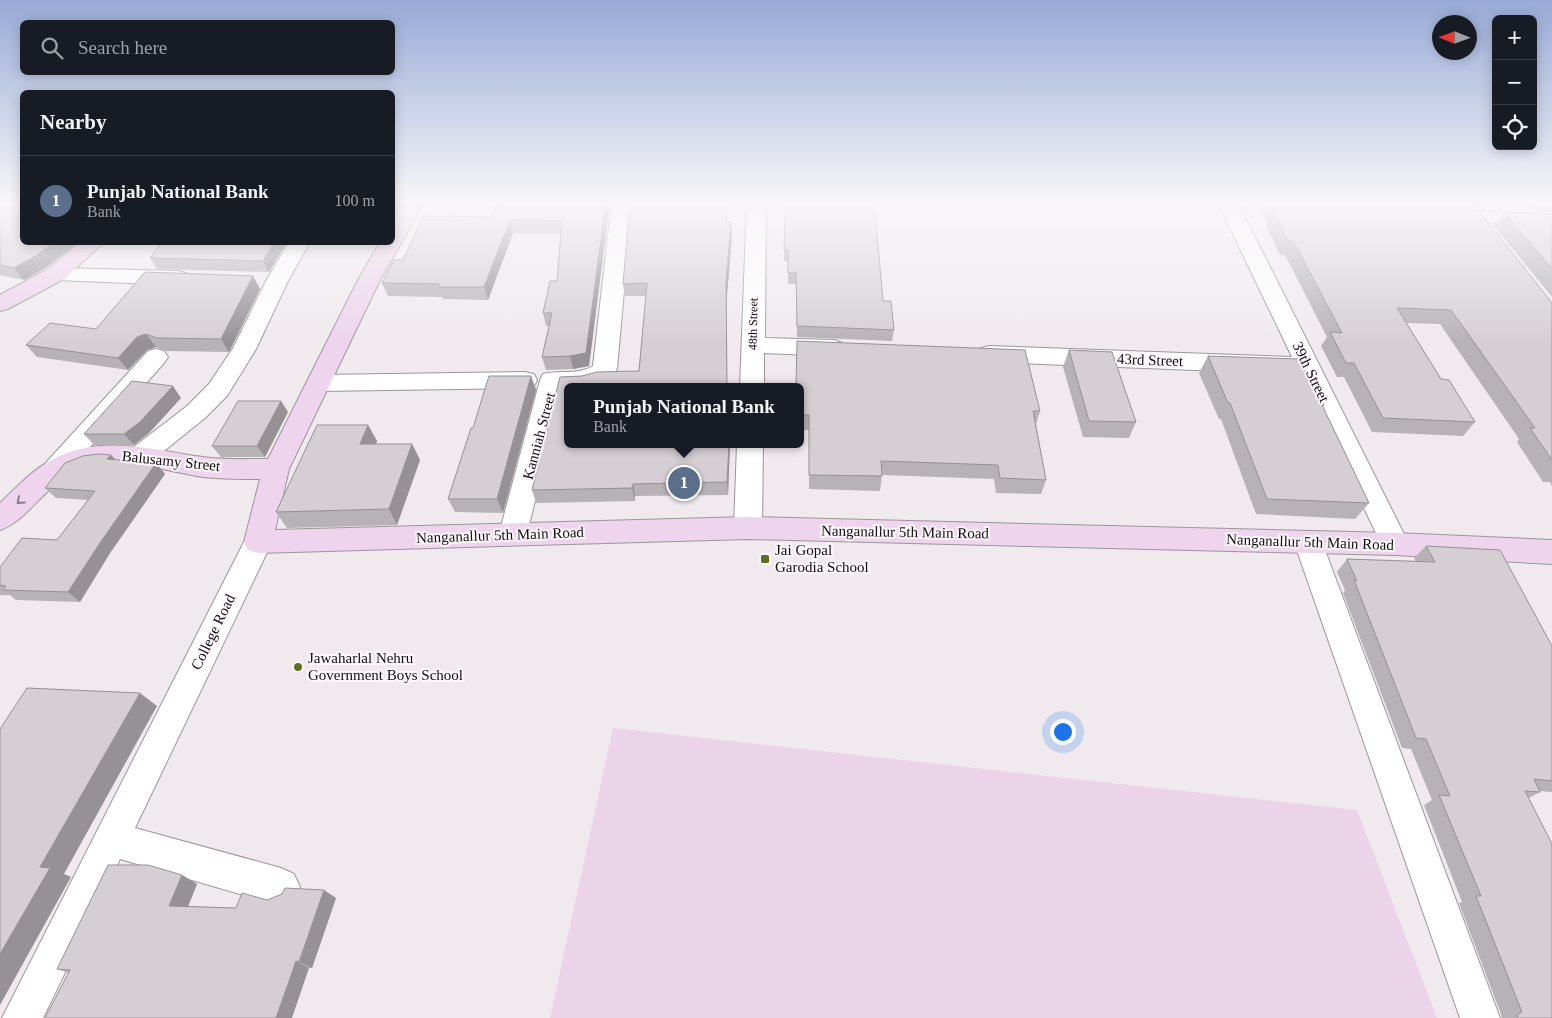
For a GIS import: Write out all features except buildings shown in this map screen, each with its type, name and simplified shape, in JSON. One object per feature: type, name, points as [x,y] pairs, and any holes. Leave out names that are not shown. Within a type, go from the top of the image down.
[{"type":"street","points":[[0,304],[56,274],[86,249]]},
{"type":"street","points":[[139,457],[196,412],[218,390],[244,349],[267,281],[294,249]]},
{"type":"street","name":"College Road","points":[[22,1018],[258,542],[276,470],[369,280],[388,249]]},
{"type":"street","name":"Kanniah Street","points":[[513,534],[552,380],[593,377],[601,374],[605,369],[617,249]]},
{"type":"street","name":"48th Street","points":[[752,383],[755,249]]},
{"type":"street","name":"39th Street","points":[[1251,249],[1395,544]]},
{"type":"street","points":[[56,274],[200,278]]},
{"type":"street","points":[[753,345],[852,349]]},
{"type":"street","name":"43rd Street","points":[[971,353],[1308,366]]},
{"type":"street","points":[[0,519],[59,468],[156,357]]},
{"type":"street","points":[[319,383],[552,380]]},
{"type":"street","points":[[748,528],[750,448]]},
{"type":"street","name":"Balusamy Street","points":[[59,468],[90,456],[110,454],[206,467],[276,470]]},
{"type":"street","name":"Nanganallur 5th Main Road","points":[[258,542],[748,528],[1395,544],[1552,552]]},
{"type":"street","points":[[1308,542],[1480,1018]]},
{"type":"street","points":[[1496,548],[1510,575]]},
{"type":"street","points":[[111,839],[281,887]]},
{"type":"shaded area","points":[[613,728],[1357,810],[1437,1018],[550,1018]]},
{"type":"place","name":"Punjab National Bank","points":[[684,483]]},
{"type":"place","name":"Jai Gopal Garodia School","points":[[765,559]]},
{"type":"place","name":"Jawaharlal Nehru Government Boys School","points":[[298,667]]}]
